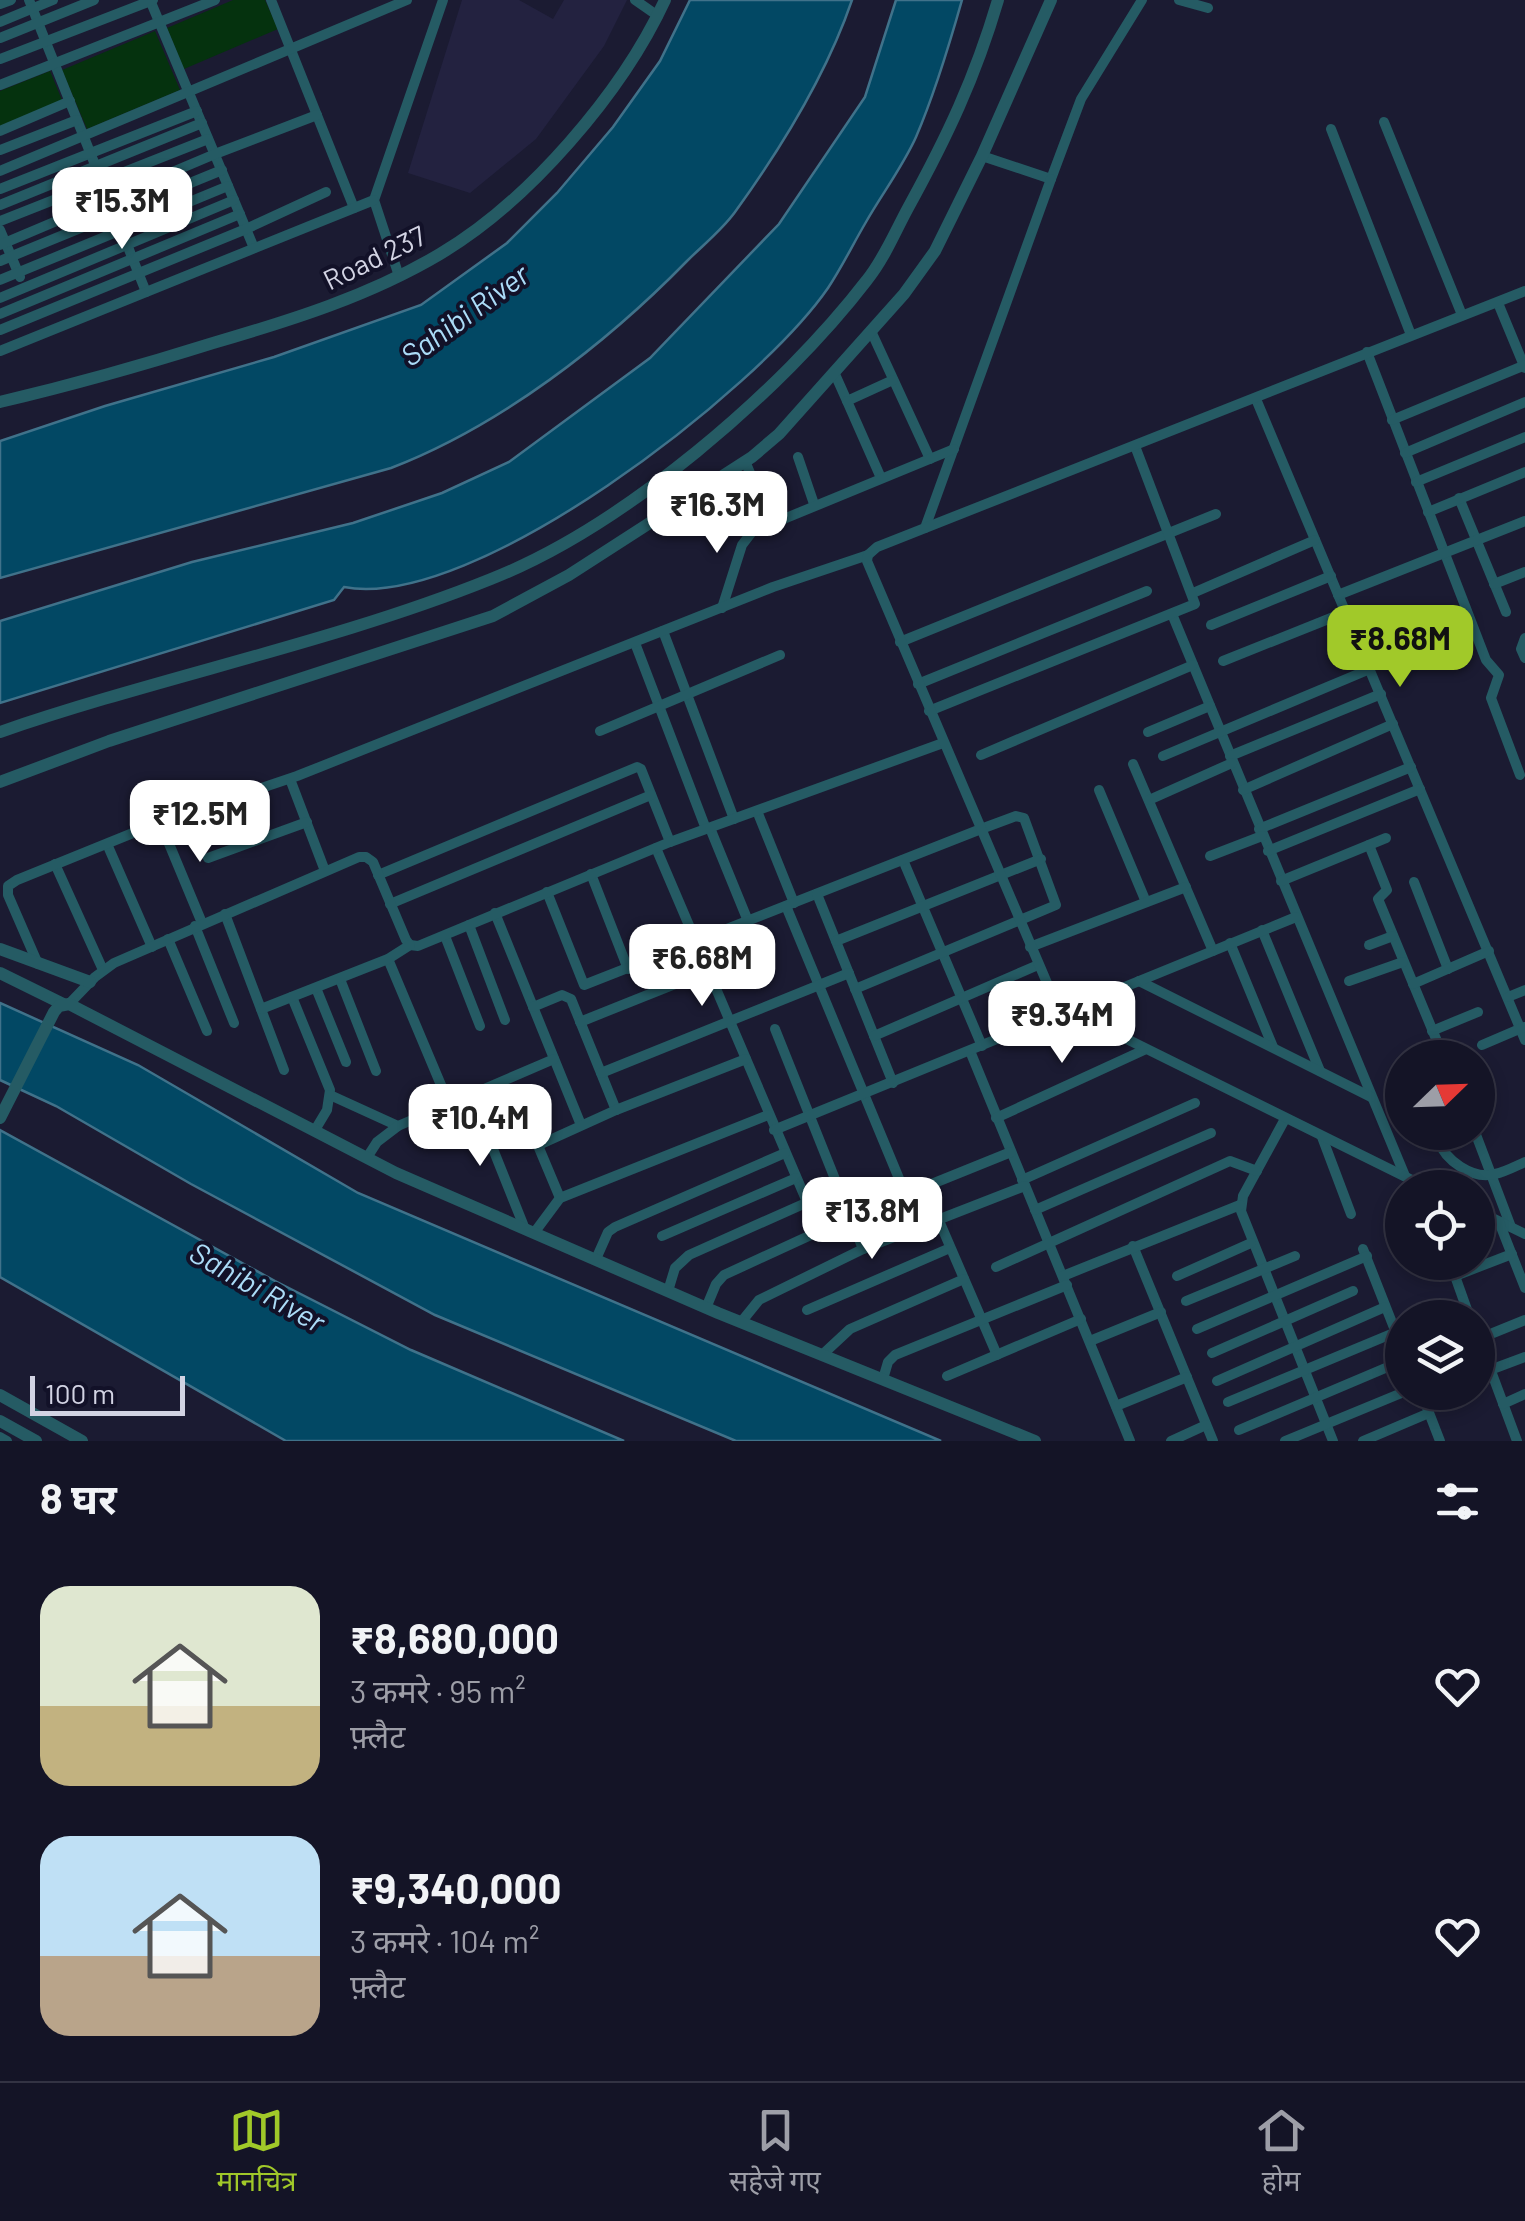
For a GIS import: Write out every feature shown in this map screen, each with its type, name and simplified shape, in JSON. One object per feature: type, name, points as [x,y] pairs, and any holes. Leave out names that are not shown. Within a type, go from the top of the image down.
[{"type":"street","points":[[0,4],[11,0]]},
{"type":"street","points":[[0,22],[30,4],[52,0]]},
{"type":"street","points":[[0,38],[94,0]]},
{"type":"street","points":[[0,59],[152,0],[254,248]]},
{"type":"street","points":[[0,85],[215,0]]},
{"type":"street","points":[[271,0],[354,208]]},
{"type":"street","points":[[400,276],[374,200],[444,0]]},
{"type":"street","points":[[634,0],[658,16]]},
{"type":"street","name":"Road 237","points":[[0,402],[100,378],[340,304],[400,276],[463,239],[546,168],[604,100],[665,0]]},
{"type":"street","points":[[0,732],[107,696],[332,633],[494,578],[587,528],[704,446],[784,372],[868,280],[967,93],[998,0]]},
{"type":"street","points":[[0,782],[109,741],[493,616],[569,575],[745,461],[779,434],[911,286],[936,251],[1051,0]]},
{"type":"street","points":[[925,528],[1080,98],[1142,0]]},
{"type":"street","points":[[1179,0],[1208,8]]},
{"type":"street","points":[[0,170],[400,1]]},
{"type":"street","points":[[30,4],[146,292]]},
{"type":"street","points":[[0,131],[70,102]]},
{"type":"street","points":[[0,188],[196,111]]},
{"type":"street","points":[[3,244],[317,115]]},
{"type":"street","points":[[0,150],[77,120]]},
{"type":"street","points":[[1384,122],[1462,315]]},
{"type":"street","points":[[0,206],[202,124]]},
{"type":"street","points":[[1331,129],[1412,335]]},
{"type":"street","points":[[0,221],[208,138]]},
{"type":"street","points":[[982,156],[1051,179]]},
{"type":"street","points":[[6,259],[222,170]]},
{"type":"street","points":[[0,280],[228,186]]},
{"type":"street","points":[[0,330],[326,192]]},
{"type":"street","points":[[0,298],[234,200]]},
{"type":"street","points":[[0,351],[374,200]]},
{"type":"street","points":[[0,314],[240,214]]},
{"type":"street","points":[[0,230],[6,259],[18,272],[44,333]]},
{"type":"street","points":[[39,964],[6,890],[12,882],[160,822],[290,779],[634,642],[868,555],[876,547],[1525,291]]},
{"type":"street","points":[[1392,420],[1525,366],[1498,303]]},
{"type":"street","points":[[870,331],[930,459]]},
{"type":"street","points":[[1367,352],[1486,660],[1499,675],[1491,698],[1520,775]]},
{"type":"street","points":[[834,372],[881,478]]},
{"type":"street","points":[[847,402],[893,380]]},
{"type":"street","points":[[1256,399],[1523,1031],[1495,1040]]},
{"type":"street","points":[[1405,454],[1525,402]]},
{"type":"street","points":[[1416,482],[1525,437]]},
{"type":"street","points":[[929,710],[1194,604],[1134,446]]},
{"type":"street","points":[[722,608],[744,539],[752,532],[954,449]]},
{"type":"street","points":[[798,456],[814,504]]},
{"type":"street","points":[[745,461],[771,524]]},
{"type":"street","points":[[1428,512],[1525,472]]},
{"type":"street","points":[[1459,498],[1506,612]]},
{"type":"street","points":[[900,642],[1216,514]]},
{"type":"street","points":[[1338,595],[1525,520]]},
{"type":"street","points":[[1193,593],[1316,540]]},
{"type":"street","points":[[868,555],[868,567],[1053,1001],[1065,1011],[1392,1170]]},
{"type":"street","points":[[1494,584],[1525,572]]},
{"type":"street","points":[[1211,625],[1331,576]]},
{"type":"street","points":[[918,684],[1148,592]]},
{"type":"street","points":[[1223,660],[1346,612]]},
{"type":"street","points":[[1172,614],[1402,1170]]},
{"type":"street","points":[[663,631],[734,819]]},
{"type":"street","points":[[1525,638],[1521,649],[1525,658]]},
{"type":"street","points":[[634,642],[748,921]]},
{"type":"street","points":[[600,731],[780,655]]},
{"type":"street","points":[[981,755],[1193,665]]},
{"type":"street","points":[[1163,756],[1370,669]]},
{"type":"street","points":[[1149,800],[1380,694]]},
{"type":"street","points":[[1148,732],[1210,706]]},
{"type":"street","points":[[1244,790],[1393,724]]},
{"type":"street","points":[[262,1010],[670,842],[943,744]]},
{"type":"street","points":[[1133,764],[1212,951]]},
{"type":"street","points":[[1210,856],[1411,767]]},
{"type":"street","points":[[378,875],[634,768],[642,769],[670,842]]},
{"type":"street","points":[[290,779],[325,872]]},
{"type":"street","points":[[1268,851],[1420,788]]},
{"type":"street","points":[[1099,790],[1146,902]]},
{"type":"street","points":[[390,904],[651,795]]},
{"type":"street","points":[[757,811],[818,985],[905,1193]]},
{"type":"street","points":[[547,892],[584,986],[981,828],[1022,816],[1057,903],[855,988]]},
{"type":"street","points":[[160,822],[234,1023]]},
{"type":"street","points":[[208,858],[307,822]]},
{"type":"street","points":[[1281,881],[1386,838]]},
{"type":"street","points":[[107,844],[152,946]]},
{"type":"street","points":[[1369,845],[1387,890],[1378,899],[1436,1040]]},
{"type":"street","points":[[656,848],[819,1230]]},
{"type":"street","points":[[2,1114],[62,1007],[102,970],[325,872],[364,857],[371,860],[410,946]]},
{"type":"street","points":[[836,941],[1041,859]]},
{"type":"street","points":[[903,860],[982,1046]]},
{"type":"street","points":[[56,864],[102,970]]},
{"type":"street","points":[[591,874],[628,969]]},
{"type":"street","points":[[1414,882],[1448,969]]},
{"type":"street","points":[[1030,947],[1186,887]]},
{"type":"street","points":[[817,894],[893,1083]]},
{"type":"street","points":[[494,913],[581,1125]]},
{"type":"street","points":[[225,914],[284,1070]]},
{"type":"street","points":[[774,1130],[1296,916]]},
{"type":"street","points":[[469,925],[505,1020]]},
{"type":"street","points":[[1262,930],[1320,1072]]},
{"type":"street","points":[[446,936],[480,1026]]},
{"type":"street","points":[[1369,945],[1392,936]]},
{"type":"street","points":[[168,939],[207,1032]]},
{"type":"street","points":[[1230,944],[1274,1048]]},
{"type":"street","points":[[0,950],[90,982]]},
{"type":"street","points":[[1413,984],[1489,951]]},
{"type":"street","points":[[388,959],[449,1104]]},
{"type":"street","points":[[1349,980],[1403,962]]},
{"type":"street","points":[[874,1036],[1038,965]]},
{"type":"street","points":[[580,1022],[710,970]]},
{"type":"street","points":[[600,1073],[849,972]]},
{"type":"street","points":[[0,973],[396,1173],[706,1308],[1035,1441]]},
{"type":"street","points":[[340,979],[376,1070]]},
{"type":"street","points":[[1139,981],[1372,1098]]},
{"type":"street","points":[[316,988],[346,1062]]},
{"type":"street","points":[[1508,997],[1525,990]]},
{"type":"street","points":[[533,1007],[568,995],[616,1110]]},
{"type":"street","points":[[292,998],[330,1095],[327,1110],[315,1130]]},
{"type":"street","points":[[1432,1030],[1478,1012]]},
{"type":"street","points":[[775,1029],[864,1249]]},
{"type":"street","points":[[996,1118],[1144,1050]]},
{"type":"street","points":[[970,1051],[1130,1441]]},
{"type":"street","points":[[368,1156],[377,1142],[398,1126],[554,1059]]},
{"type":"street","points":[[560,1198],[540,1146],[616,1110],[746,1060]]},
{"type":"street","points":[[471,1094],[530,1231]]},
{"type":"street","points":[[330,1095],[398,1126]]},
{"type":"street","points":[[742,1322],[759,1300],[864,1249],[1024,1183],[1195,1102]]},
{"type":"street","points":[[530,1231],[560,1198],[768,1115]]},
{"type":"street","points":[[883,1380],[888,1362],[895,1355],[982,1320],[1133,1246],[1240,1206],[1285,1119]]},
{"type":"street","points":[[1035,1210],[1211,1133]]},
{"type":"street","points":[[1322,1137],[1351,1214]]},
{"type":"street","points":[[1443,1150],[1448,1160],[1471,1170]]},
{"type":"street","points":[[706,1308],[724,1274],[850,1216],[1010,1152]]},
{"type":"street","points":[[596,1259],[608,1232],[615,1227],[785,1153]]},
{"type":"street","points":[[996,1267],[1230,1161],[1257,1171]]},
{"type":"street","points":[[1495,1174],[1525,1162]]},
{"type":"street","points":[[662,1236],[796,1178]]},
{"type":"street","points":[[1495,1181],[1511,1227]]},
{"type":"street","points":[[924,1186],[997,1355]]},
{"type":"street","points":[[668,1291],[675,1268],[688,1255],[808,1202]]},
{"type":"street","points":[[1240,1206],[1333,1441]]},
{"type":"street","points":[[1495,1220],[1525,1234]]},
{"type":"street","points":[[1499,1222],[1525,1288]]},
{"type":"street","points":[[1177,1276],[1252,1243]]},
{"type":"street","points":[[1133,1246],[1213,1441]]},
{"type":"street","points":[[808,1310],[950,1248]]},
{"type":"street","points":[[1197,1329],[1365,1252],[1385,1307],[1217,1381]]},
{"type":"street","points":[[1495,1261],[1512,1254]]},
{"type":"street","points":[[1186,1301],[1296,1256]]},
{"type":"street","points":[[822,1355],[844,1332],[964,1279]]},
{"type":"street","points":[[1212,1354],[1354,1291]]},
{"type":"street","points":[[1090,1341],[1161,1312]]},
{"type":"street","points":[[948,1376],[1082,1320]]},
{"type":"street","points":[[1495,1332],[1525,1320]]},
{"type":"street","points":[[1228,1402],[1385,1337]]},
{"type":"street","points":[[1495,1368],[1525,1357]]},
{"type":"street","points":[[1239,1430],[1385,1369]]},
{"type":"street","points":[[1116,1406],[1188,1378]]},
{"type":"street","points":[[1495,1383],[1519,1435]]},
{"type":"street","points":[[1503,1404],[1525,1394]]},
{"type":"street","points":[[0,1395],[82,1441]]},
{"type":"street","points":[[1285,1441],[1385,1400]]},
{"type":"street","points":[[1428,1410],[1437,1440]]},
{"type":"street","points":[[1363,1441],[1429,1413]]},
{"type":"street","points":[[0,1421],[36,1441]]},
{"type":"street","points":[[1171,1441],[1206,1424]]},
{"type":"street","points":[[0,1438],[7,1441]]},
{"type":"shaded area","points":[[462,0],[519,0],[553,19],[564,0],[627,0],[604,46],[536,139],[470,193],[408,173]]},
{"type":"green space","points":[[233,0],[265,0],[278,29],[184,69],[167,28]]},
{"type":"green space","points":[[155,31],[180,90],[87,129],[62,70]]},
{"type":"green space","points":[[50,71],[62,100],[0,126],[0,91]]},
{"type":"water","name":"Sahibi River","points":[[690,0],[852,0],[801,110],[735,212],[622,322],[511,406],[472,430],[391,468],[0,578],[0,441],[274,357],[421,305],[507,243],[557,193],[613,127],[660,61]]},
{"type":"water","points":[[896,0],[962,0],[911,148],[828,288],[741,382],[678,434],[608,486],[535,531],[464,565],[399,586],[344,587],[334,600],[0,703],[0,621],[192,562],[353,523],[442,493],[509,462],[650,358],[779,224],[865,97]]},
{"type":"water","points":[[0,1003],[138,1065],[358,1193],[941,1441],[736,1441],[435,1315],[191,1184],[56,1106],[0,1080]]},
{"type":"water","name":"Sahibi River","points":[[0,1130],[275,1281],[411,1350],[624,1441],[286,1441],[0,1277]]}]
